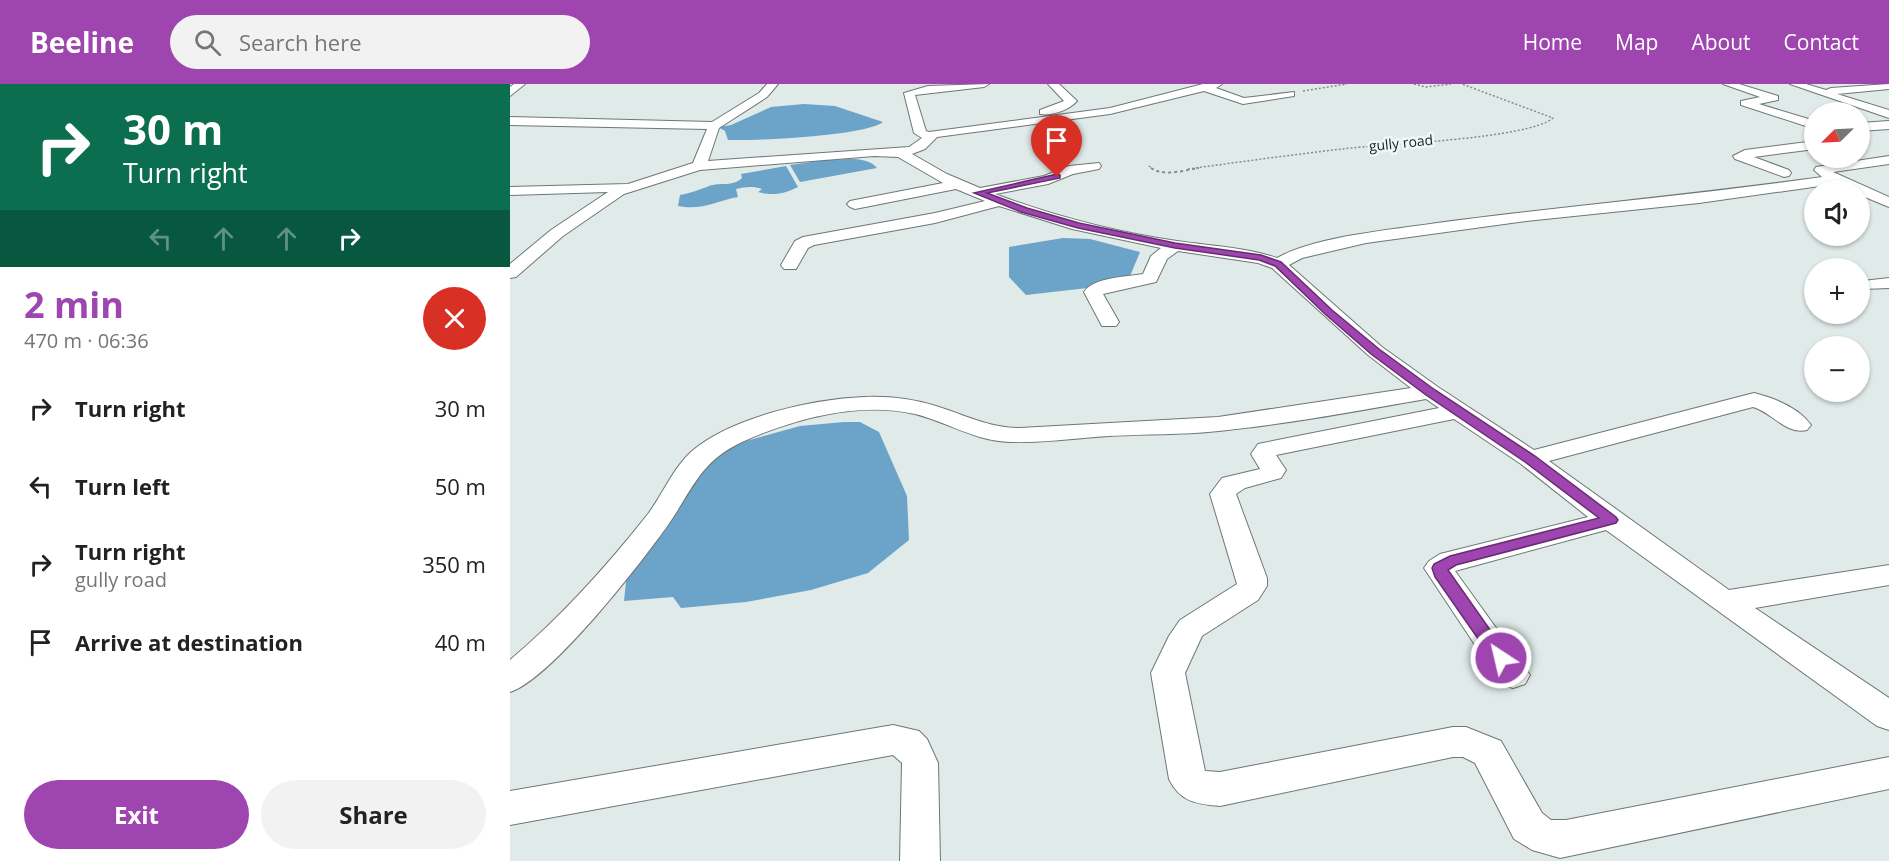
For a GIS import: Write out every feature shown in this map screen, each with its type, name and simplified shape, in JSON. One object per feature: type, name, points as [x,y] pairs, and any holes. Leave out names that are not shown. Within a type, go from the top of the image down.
[{"type":"street","points":[[510,93],[520,84]]},
{"type":"street","points":[[510,121],[714,126],[763,95],[773,84]]},
{"type":"street","points":[[984,84],[909,93],[920,133],[929,136],[1110,111],[1217,84]]},
{"type":"street","points":[[1011,123],[1070,103],[1053,84]]},
{"type":"street","points":[[1728,84],[1774,98],[1745,103],[1804,122]]},
{"type":"street","points":[[1795,84],[1850,102]]},
{"type":"street","points":[[1818,92],[1889,86]]},
{"type":"street","points":[[1204,87],[1242,101],[1290,94]]},
{"type":"street","points":[[1865,102],[1889,100]]},
{"type":"street","points":[[1870,108],[1889,114]]},
{"type":"street","points":[[1870,126],[1889,125]]},
{"type":"street","points":[[699,166],[714,126]]},
{"type":"street","points":[[510,273],[585,212],[628,187],[699,166],[874,152],[901,153],[925,144],[929,136]]},
{"type":"street","points":[[1784,173],[1740,156],[1804,146]]},
{"type":"street","points":[[901,153],[978,193],[1078,226],[1175,246],[1261,258],[1278,264],[1375,351],[1430,392],[1530,459],[1724,602],[1889,716]]},
{"type":"street","points":[[1870,153],[1889,160]]},
{"type":"street","points":[[1835,180],[1821,170],[1889,160]]},
{"type":"street","points":[[978,193],[1048,180],[1069,170],[1094,166]]},
{"type":"street","points":[[855,204],[958,184]]},
{"type":"street","points":[[1278,264],[1296,254],[1366,238],[1526,216],[1699,199],[1804,184]]},
{"type":"street","points":[[510,191],[628,187]]},
{"type":"street","points":[[1870,194],[1889,202]]},
{"type":"street","points":[[790,265],[801,245],[809,241],[935,218],[1001,201]]},
{"type":"street","points":[[1109,322],[1093,292],[1102,287],[1150,278],[1160,256],[1175,246]]},
{"type":"street","points":[[1870,285],[1889,284]]},
{"type":"street","points":[[510,679],[544,651],[574,619],[658,519],[705,452],[735,435],[769,422],[812,411],[883,404],[913,407],[935,413],[972,429],[998,434],[1160,428],[1240,421],[1430,392]]},
{"type":"street","points":[[1530,459],[1754,400],[1770,405],[1799,425]]},
{"type":"street","points":[[1459,411],[1267,449],[1263,454],[1274,470],[1272,473],[1236,482],[1225,489],[1223,494],[1252,578],[1252,586],[1247,592],[1191,628],[1168,673],[1188,779],[1197,788],[1220,789],[1453,742],[1466,742],[1488,752],[1528,826],[1539,835],[1553,840],[1889,773]]},
{"type":"street","points":[[1513,675],[1439,568],[1450,561],[1611,520]]},
{"type":"street","points":[[1724,602],[1889,575]]},
{"type":"street","points":[[510,808],[893,740],[906,742],[914,750],[920,763],[920,861]]},
{"type":"path","points":[[1290,94],[1347,84]]},
{"type":"path","points":[[1414,84],[1426,87],[1451,84]]},
{"type":"path","name":"gully road","points":[[1149,166],[1160,172],[1174,171],[1342,149],[1516,132],[1545,125],[1554,118],[1462,84]]},
{"type":"water","points":[[804,104],[835,106],[883,122],[855,131],[761,140],[728,140],[725,131],[718,127],[731,125],[771,107]]},
{"type":"water","points":[[826,160],[867,161],[877,168],[800,182],[790,165]]},
{"type":"water","points":[[786,166],[798,187],[779,194],[758,192],[762,189],[752,187],[736,189],[738,197],[701,206],[678,206],[680,195],[713,185],[738,181],[742,178],[741,174]]},
{"type":"water","points":[[1063,238],[1090,239],[1140,252],[1128,281],[1114,285],[1026,295],[1009,277],[1009,247]]},
{"type":"water","points":[[860,422],[879,432],[907,496],[909,540],[868,573],[811,590],[746,602],[681,608],[673,597],[624,601],[629,554],[651,520],[655,502],[679,469],[746,441],[800,426]]},
{"type":"route","points":[[1057,177],[978,193],[1078,226],[1175,246],[1261,258],[1278,264],[1375,351],[1430,392],[1530,459],[1611,520],[1450,561],[1439,568],[1501,658]]}]
